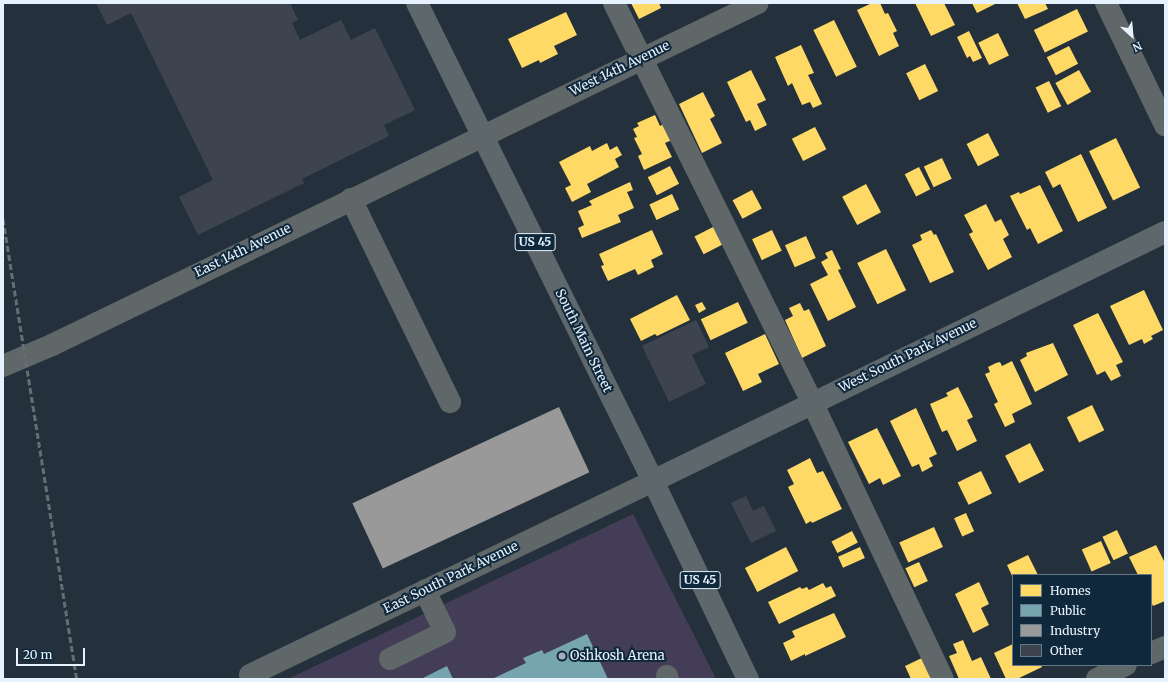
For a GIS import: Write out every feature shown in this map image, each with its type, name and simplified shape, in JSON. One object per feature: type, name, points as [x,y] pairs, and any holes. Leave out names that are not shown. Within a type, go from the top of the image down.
[{"type":"main road","name":"South Main Street","points":[[417,3],[748,679]]},
{"type":"main road","name":"West South Park Avenue","points":[[652,481],[812,402],[1165,232]]},
{"type":"street","points":[[614,3],[812,402],[943,679]]},
{"type":"street","name":"West 14th Avenue","points":[[482,135],[758,3]]},
{"type":"street","points":[[1106,3],[1165,125]]},
{"type":"street","name":"East 14th Avenue","points":[[3,366],[52,345],[482,135]]},
{"type":"street","points":[[351,199],[450,402]]},
{"type":"street","name":"East South Park Avenue","points":[[250,675],[652,481]]},
{"type":"street","points":[[390,659],[445,632],[425,591]]},
{"type":"street","points":[[1152,653],[1165,647]]},
{"type":"street","points":[[1097,679],[1124,666]]},
{"type":"shaded area","points":[[633,514],[716,679],[288,679]]},
{"type":"building: Homes","points":[[631,3],[659,3],[661,8],[639,19]]},
{"type":"building: Homes","points":[[872,3],[880,3],[885,14],[888,13],[897,31],[893,33],[899,46],[879,56],[857,10]]},
{"type":"building: Homes","points":[[915,3],[944,3],[955,25],[931,36]]},
{"type":"building: Homes","points":[[972,3],[997,3],[977,13]]},
{"type":"building: Homes","points":[[1017,3],[1045,3],[1048,9],[1025,19]]},
{"type":"building: Homes","points":[[1077,9],[1088,31],[1045,53],[1034,30]]},
{"type":"building: Homes","points":[[566,12],[577,35],[554,46],[558,54],[540,63],[539,60],[522,68],[508,39]]},
{"type":"building: Homes","points":[[834,20],[857,67],[836,77],[813,30]]},
{"type":"building: Homes","points":[[969,31],[982,58],[973,62],[970,56],[967,58],[957,37]]},
{"type":"building: Homes","points":[[998,33],[1009,55],[989,65],[978,43]]},
{"type":"building: Homes","points":[[801,45],[814,73],[808,75],[822,104],[813,108],[810,102],[802,105],[792,83],[788,86],[775,57]]},
{"type":"building: Homes","points":[[1069,46],[1078,64],[1056,75],[1047,57]]},
{"type":"building: Homes","points":[[925,64],[938,91],[919,100],[906,73]]},
{"type":"building: Homes","points":[[751,70],[766,100],[757,104],[767,125],[755,131],[750,120],[746,122],[727,82]]},
{"type":"building: Homes","points":[[1079,70],[1091,92],[1068,105],[1055,83]]},
{"type":"building: Homes","points":[[1049,81],[1061,106],[1048,113],[1036,88]]},
{"type":"building: Homes","points":[[703,92],[715,116],[710,119],[722,143],[702,153],[679,104]]},
{"type":"building: Homes","points":[[655,115],[660,126],[664,124],[672,140],[665,143],[672,157],[644,170],[638,156],[642,154],[634,138],[637,137],[633,129],[639,126],[637,123]]},
{"type":"building: Homes","points":[[815,127],[826,149],[803,161],[792,139]]},
{"type":"building: Homes","points":[[988,133],[999,155],[978,166],[967,144]]},
{"type":"building: Homes","points":[[1116,138],[1140,187],[1113,201],[1089,151]]},
{"type":"building: Homes","points":[[607,143],[610,150],[617,146],[622,155],[615,159],[619,167],[587,184],[591,192],[572,202],[565,188],[571,185],[559,162],[590,146],[592,151]]},
{"type":"building: Homes","points":[[1081,154],[1107,208],[1078,222],[1060,184],[1053,188],[1045,172]]},
{"type":"building: Homes","points":[[942,158],[952,179],[934,187],[924,166]]},
{"type":"building: Homes","points":[[670,166],[679,184],[657,195],[648,177]]},
{"type":"building: Homes","points":[[919,167],[930,189],[916,197],[905,174]]},
{"type":"building: Homes","points":[[630,182],[633,190],[627,192],[634,208],[618,215],[621,222],[582,238],[578,228],[584,225],[578,211],[592,205],[589,201]]},
{"type":"building: Homes","points":[[866,184],[881,212],[857,225],[842,197]]},
{"type":"building: Homes","points":[[1040,185],[1063,231],[1038,244],[1030,228],[1027,230],[1010,196],[1019,192],[1020,194]]},
{"type":"building: Homes","points":[[752,190],[762,209],[742,219],[733,200]]},
{"type":"building: Homes","points":[[672,194],[679,209],[657,220],[649,205]]},
{"type":"building: Homes","points":[[986,204],[995,222],[1001,219],[1009,235],[1003,239],[1012,257],[988,270],[969,234],[973,232],[964,215]]},
{"type":"building: Homes","points":[[715,226],[724,244],[704,254],[695,236]]},
{"type":"building: Homes","points":[[652,230],[663,254],[651,260],[654,267],[638,275],[635,269],[608,281],[601,266],[604,265],[599,254]]},
{"type":"building: Homes","points":[[772,230],[782,251],[762,260],[752,239]]},
{"type":"building: Homes","points":[[931,230],[934,235],[936,234],[954,272],[930,283],[912,245],[922,240],[920,235]]},
{"type":"building: Homes","points":[[806,236],[816,258],[795,267],[785,245]]},
{"type":"building: Homes","points":[[886,249],[906,290],[877,304],[857,263]]},
{"type":"building: Homes","points":[[832,250],[841,269],[838,270],[856,307],[828,321],[810,284],[828,275],[821,262],[828,258],[825,253]]},
{"type":"building: Homes","points":[[1144,290],[1163,330],[1151,336],[1153,339],[1144,344],[1142,339],[1129,345],[1110,306]]},
{"type":"building: Homes","points":[[677,295],[690,320],[657,336],[655,334],[641,341],[630,319]]},
{"type":"building: Homes","points":[[702,302],[706,309],[699,313],[695,305]]},
{"type":"building: Homes","points":[[738,302],[748,323],[711,340],[701,319]]},
{"type":"building: Homes","points":[[800,303],[804,311],[809,309],[826,346],[802,358],[785,320],[793,316],[789,308]]},
{"type":"building: Homes","points":[[1098,313],[1123,362],[1116,365],[1121,376],[1111,381],[1105,371],[1097,375],[1073,325]]},
{"type":"building: Homes","points":[[765,334],[779,364],[758,374],[762,382],[743,391],[725,353]]},
{"type":"building: Homes","points":[[1053,343],[1068,375],[1035,392],[1020,360],[1027,356],[1026,353]]},
{"type":"building: Homes","points":[[1012,361],[1032,404],[1012,414],[1015,422],[1005,427],[994,404],[998,402],[985,374],[990,372],[988,367],[996,363],[1000,362],[1002,366]]},
{"type":"building: Homes","points":[[958,387],[973,417],[967,420],[977,441],[957,451],[947,430],[942,432],[930,404],[948,396],[946,393]]},
{"type":"building: Homes","points":[[1092,405],[1104,430],[1079,442],[1067,417]]},
{"type":"building: Homes","points":[[916,408],[937,454],[929,458],[933,466],[922,472],[919,464],[912,467],[890,421]]},
{"type":"building: Homes","points":[[877,428],[901,476],[883,485],[880,478],[869,484],[848,442]]},
{"type":"building: Homes","points":[[1030,443],[1044,471],[1019,483],[1005,456]]},
{"type":"building: Homes","points":[[810,458],[817,473],[823,471],[842,509],[812,523],[811,521],[806,524],[788,487],[794,484],[787,470]]},
{"type":"building: Homes","points":[[981,471],[992,493],[969,505],[958,482]]},
{"type":"building: Homes","points":[[966,513],[974,531],[962,537],[954,518]]},
{"type":"building: Homes","points":[[934,527],[943,547],[908,563],[899,542]]},
{"type":"building: Homes","points":[[1117,530],[1128,554],[1113,560],[1102,537]]},
{"type":"building: Homes","points":[[852,531],[858,543],[837,553],[832,541]]},
{"type":"building: Homes","points":[[1101,541],[1111,563],[1092,571],[1082,550]]},
{"type":"building: Homes","points":[[1156,545],[1165,563],[1165,601],[1153,606],[1152,574],[1138,574],[1129,557]]},
{"type":"building: Homes","points":[[786,547],[798,571],[757,592],[745,568]]},
{"type":"building: Homes","points":[[860,547],[865,558],[843,568],[838,557]]},
{"type":"building: Homes","points":[[1028,555],[1038,574],[1012,574],[1012,576],[1007,565]]},
{"type":"building: Homes","points":[[919,562],[928,581],[914,587],[905,568]]},
{"type":"building: Homes","points":[[979,582],[989,604],[981,608],[989,625],[973,633],[955,594]]},
{"type":"building: Homes","points":[[823,583],[826,588],[831,586],[836,596],[779,624],[768,602],[800,587],[802,589],[807,587],[809,590]]},
{"type":"building: Homes","points":[[834,613],[846,637],[791,661],[783,643],[795,637],[792,631]]},
{"type":"building: Homes","points":[[963,640],[972,661],[981,657],[991,679],[959,679],[949,656],[957,653],[953,644]]},
{"type":"building: Homes","points":[[1012,644],[1012,666],[1042,667],[1017,679],[1006,679],[994,653]]},
{"type":"building: Homes","points":[[924,657],[934,679],[911,679],[905,666]]},
{"type":"building: Public","name":"Oshkosh Arena","points":[[587,634],[608,679],[492,679],[526,663],[523,658],[542,650],[544,654]]},
{"type":"building: Public","points":[[447,666],[453,679],[421,679]]},
{"type":"building: Industry","points":[[559,407],[589,472],[383,569],[352,503]]},
{"type":"building: Other","points":[[96,3],[290,3],[298,20],[292,23],[300,40],[341,20],[351,40],[375,28],[415,110],[384,125],[389,136],[302,179],[304,183],[198,235],[179,197],[213,180],[131,13],[107,25]]},
{"type":"building: Other","points":[[696,320],[709,347],[692,355],[706,384],[669,402],[642,346]]},
{"type":"building: Other","points":[[746,496],[753,511],[764,506],[776,531],[751,543],[731,503]]},
{"type":"railway","points":[[3,219],[77,679]]},
{"type":"place","name":"Oshkosh Arena","points":[[562,656]]}]
